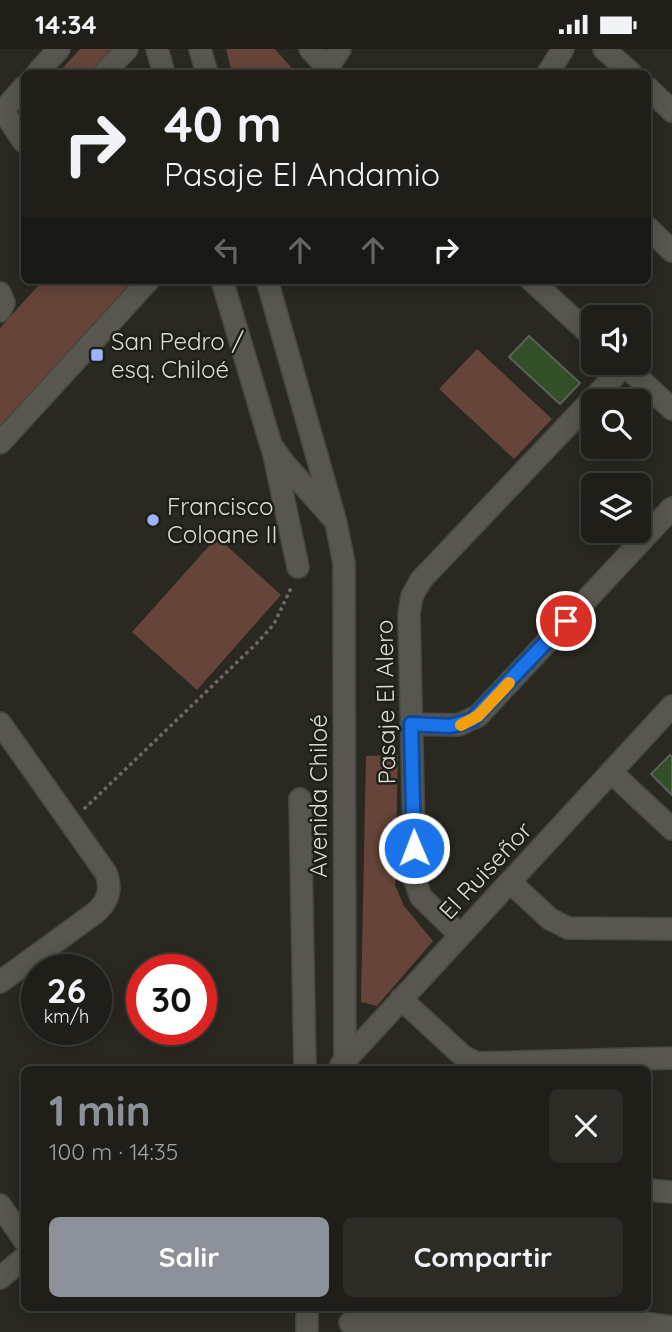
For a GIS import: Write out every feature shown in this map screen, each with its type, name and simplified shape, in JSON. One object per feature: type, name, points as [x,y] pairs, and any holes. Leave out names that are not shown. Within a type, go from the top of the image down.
[{"type":"street","points":[[40,70],[59,49]]},
{"type":"street","points":[[107,70],[127,49]]},
{"type":"street","points":[[157,49],[163,70]]},
{"type":"street","points":[[200,49],[206,70]]},
{"type":"street","points":[[310,49],[326,70]]},
{"type":"street","points":[[329,70],[340,49]]},
{"type":"street","points":[[550,70],[563,49]]},
{"type":"street","points":[[604,49],[628,70]]},
{"type":"street","points":[[21,90],[2,112],[21,138]]},
{"type":"street","points":[[651,91],[672,111]]},
{"type":"street","points":[[651,231],[672,251]]},
{"type":"street","points":[[0,443],[138,284]]},
{"type":"street","points":[[223,284],[271,445],[298,567]]},
{"type":"street","name":"Avenida Chiloé","points":[[268,284],[337,523],[345,583],[342,1066]]},
{"type":"street","points":[[535,284],[581,326]]},
{"type":"street","points":[[0,293],[4,303],[0,311]]},
{"type":"street","name":"Pasaje El Alero","points":[[460,936],[421,897],[415,881],[409,605],[416,587],[612,375]]},
{"type":"street","points":[[634,375],[672,409]]},
{"type":"street","points":[[271,445],[337,523]]},
{"type":"street","points":[[411,724],[458,725],[478,716],[672,507]]},
{"type":"street","name":"El Ruiseñor","points":[[342,1066],[672,706]]},
{"type":"street","points":[[0,723],[106,873],[108,880],[108,895],[95,913],[0,982]]},
{"type":"street","points":[[611,772],[672,829]]},
{"type":"street","name":"Avenida Chiloé","points":[[300,799],[305,1066]]},
{"type":"street","points":[[510,882],[550,919],[568,928],[672,929]]},
{"type":"street","points":[[401,999],[464,1057],[477,1063],[672,1058]]},
{"type":"street","points":[[651,1190],[672,1192]]},
{"type":"street","points":[[0,1205],[21,1236]]},
{"type":"street","points":[[0,1278],[21,1260]]},
{"type":"street","points":[[307,1311],[307,1332]]},
{"type":"street","points":[[350,1321],[638,1322],[672,1327]]},
{"type":"path","points":[[70,823],[274,624],[290,593],[298,567]]},
{"type":"shaded area","points":[[80,49],[117,49],[97,70],[61,70]]},
{"type":"shaded area","points":[[226,49],[275,49],[293,70],[231,70]]},
{"type":"shaded area","points":[[39,284],[129,284],[0,427],[0,328]]},
{"type":"shaded area","points":[[477,349],[552,419],[514,459],[439,389]]},
{"type":"shaded area","points":[[217,537],[281,595],[197,690],[132,632]]},
{"type":"shaded area","points":[[398,755],[395,885],[404,906],[433,941],[377,1006],[361,1002],[366,756]]},
{"type":"building","points":[[529,336],[580,383],[560,404],[509,357]]},
{"type":"building","points":[[670,755],[672,757],[672,795],[651,774]]},
{"type":"slow traffic","points":[[461,725],[478,716],[509,683]]},
{"type":"place","name":"San Pedro / esq. Chiloé","points":[[97,355]]},
{"type":"place","name":"Francisco Coloane II","points":[[153,520]]},
{"type":"route","points":[[414,848],[411,724],[450,726],[472,720],[566,621]]}]
